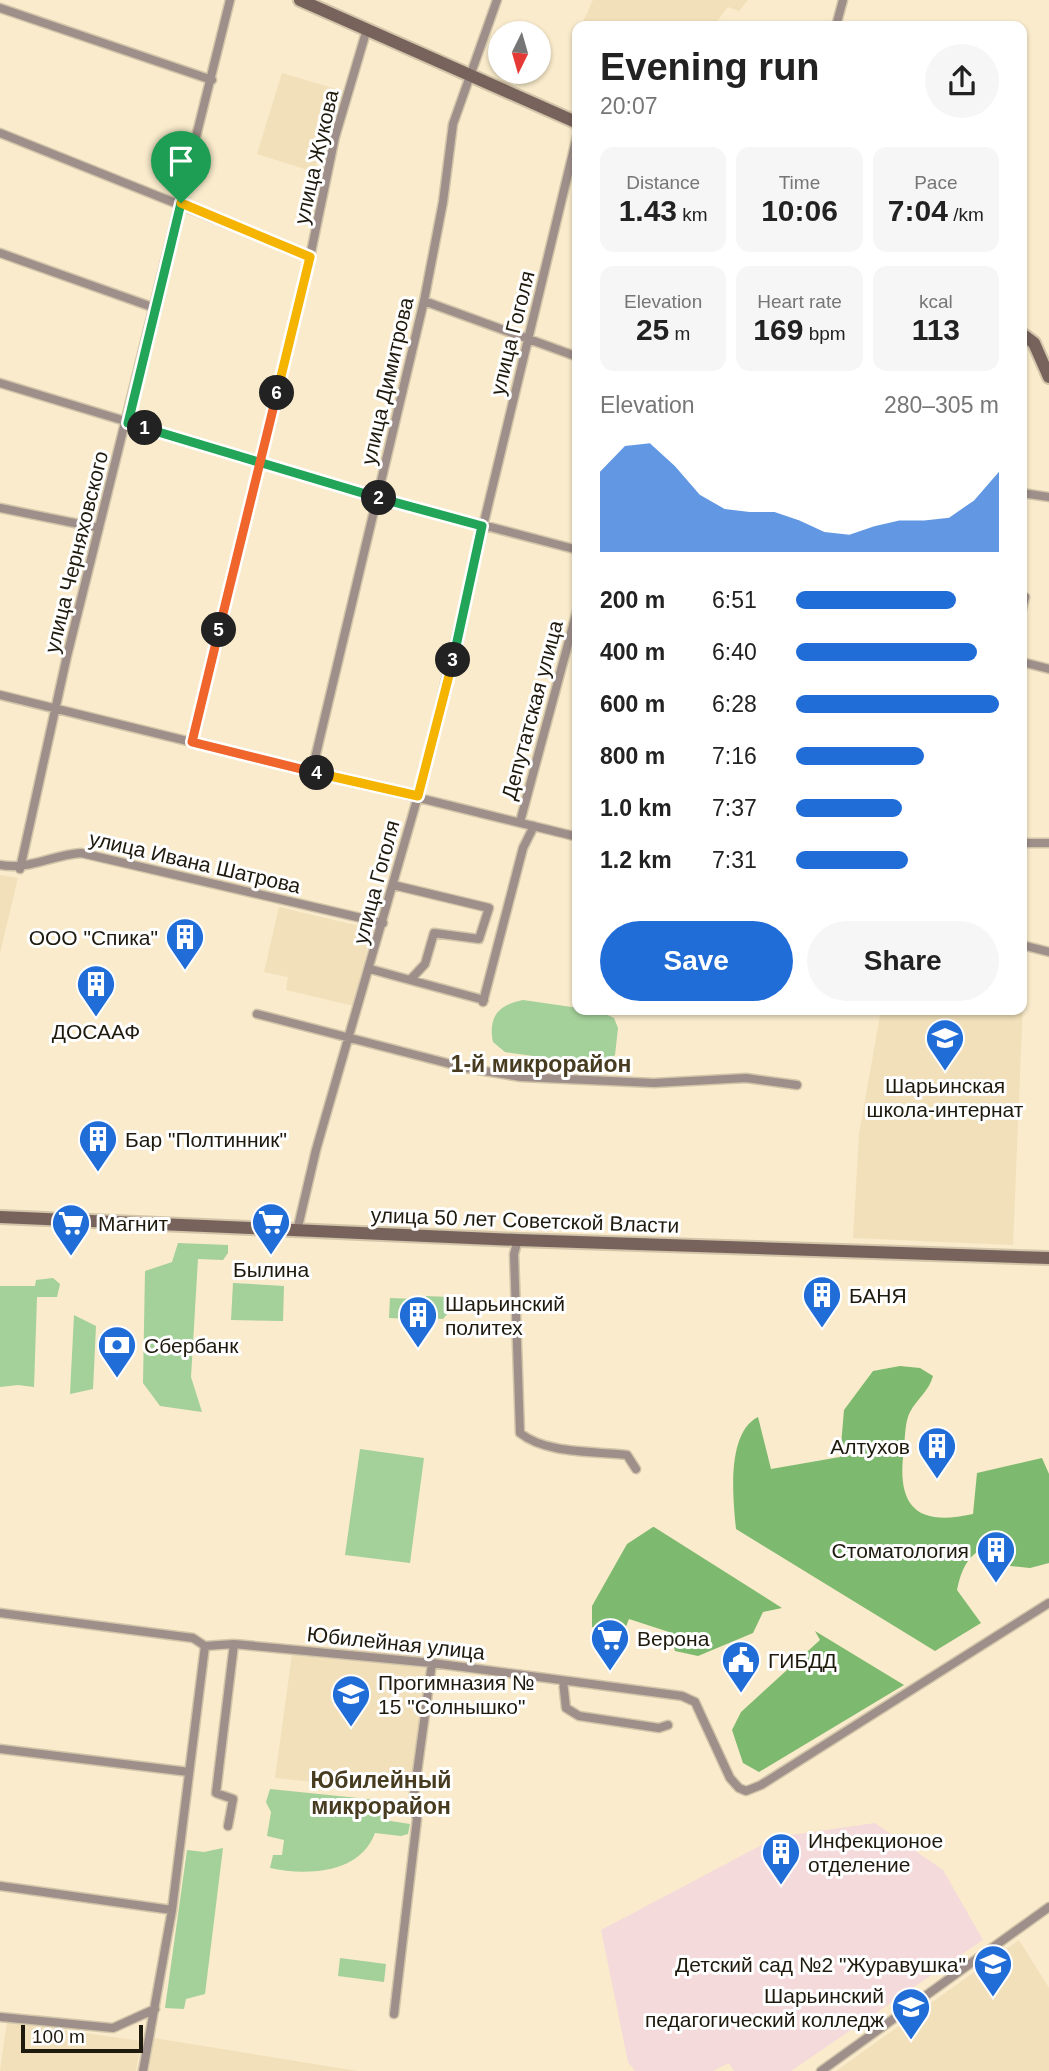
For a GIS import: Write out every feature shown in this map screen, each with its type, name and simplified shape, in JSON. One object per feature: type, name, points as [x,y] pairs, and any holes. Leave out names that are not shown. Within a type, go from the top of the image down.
[{"type":"street","name":"улица Черняховского","points":[[20,869],[33,802],[99,528],[128,423],[230,0]]},
{"type":"street","points":[[300,0],[572,120]]},
{"type":"street","name":"улица Димитрова","points":[[312,771],[424,300],[443,202],[453,124],[497,0]]},
{"type":"street","points":[[837,21],[843,0]]},
{"type":"street","points":[[0,8],[212,80]]},
{"type":"street","name":"улица Жукова","points":[[192,742],[310,257],[335,137],[367,29]]},
{"type":"street","points":[[0,132],[310,257]]},
{"type":"street","name":"улица Гоголя","points":[[297,1231],[316,1150],[418,796],[572,157]]},
{"type":"street","points":[[0,253],[155,308]]},
{"type":"street","points":[[424,300],[572,355]]},
{"type":"street","points":[[1027,338],[1034,343],[1049,377]]},
{"type":"street","points":[[0,383],[379,498],[572,548]]},
{"type":"street","points":[[1027,494],[1049,497]]},
{"type":"street","points":[[0,508],[99,528]]},
{"type":"street","name":"Депутатская улица","points":[[520,822],[572,629]]},
{"type":"street","points":[[1027,663],[1049,669]]},
{"type":"street","points":[[0,695],[572,836]]},
{"type":"street","points":[[370,969],[484,1001],[523,848],[534,826]]},
{"type":"street","points":[[1027,843],[1049,843]]},
{"type":"street","name":"улица Ивана Шатрова","points":[[20,869],[63,854],[81,853],[383,923]]},
{"type":"street","points":[[0,864],[20,869]]},
{"type":"street","points":[[393,885],[489,908],[479,939],[434,933],[425,964],[410,980]]},
{"type":"street","points":[[1027,947],[1049,952]]},
{"type":"street","points":[[257,1014],[466,1068],[521,1077],[654,1083],[746,1078],[797,1085]]},
{"type":"street","name":"улица 50 лет Советской Власти","points":[[0,1217],[518,1240],[1049,1258]]},
{"type":"street","points":[[518,1240],[514,1254],[520,1433],[544,1445],[627,1455],[636,1469]]},
{"type":"street","name":"Юбилейная улица","points":[[205,1646],[234,1643],[432,1663],[682,1696],[695,1702],[730,1778],[746,1791],[761,1785],[1049,1603]]},
{"type":"street","points":[[0,1613],[193,1638],[205,1646],[172,1910],[143,2071]]},
{"type":"street","points":[[228,1826],[233,1799],[216,1793],[234,1643]]},
{"type":"street","points":[[394,2014],[417,1819],[414,1802],[432,1663]]},
{"type":"street","points":[[563,1681],[566,1708],[579,1716],[659,1728],[668,1725]]},
{"type":"street","points":[[0,1749],[189,1772]]},
{"type":"street","points":[[0,1886],[172,1910]]},
{"type":"street","points":[[821,2071],[1049,1907]]},
{"type":"street","points":[[0,2017],[113,2028],[155,2009]]},
{"type":"shaded area","points":[[593,0],[748,0],[739,11],[728,7],[717,21],[583,21]]},
{"type":"shaded area","points":[[282,73],[336,89],[314,172],[257,154]]},
{"type":"shaded area","points":[[0,875],[18,878],[0,953]]},
{"type":"shaded area","points":[[279,907],[372,929],[354,1006],[286,990],[288,977],[264,972]]},
{"type":"shaded area","name":"Шарьинская школа-интернат","points":[[880,1015],[1022,1015],[1013,1245],[853,1238],[859,1134]]},
{"type":"shaded area","name":"Прогимназия № 15 \"Солнышко\"","points":[[292,1655],[425,1668],[427,1678],[412,1792],[275,1778]]},
{"type":"shaded area","points":[[875,1823],[943,1870],[983,1940],[791,2071],[734,2071],[729,2063],[713,2071],[635,2071],[628,2062],[601,1930],[777,1837]]},
{"type":"shaded area","name":"Детский сад №2 \"Журавушка\"","points":[[1019,1940],[1049,1988],[1049,2071],[836,2071]]},
{"type":"shaded area","points":[[7,2022],[141,2041],[136,2071],[0,2071]]},
{"type":"shaded area","points":[[154,2038],[357,2071],[149,2071]]},
{"type":"green space","points":[[523,1000],[572,1007],[572,1015],[608,1015],[614,1018],[618,1028],[615,1055],[602,1064],[590,1064],[505,1052],[493,1042],[492,1026],[501,1009]]},
{"type":"green space","points":[[178,1243],[228,1245],[228,1253],[223,1260],[198,1259],[191,1377],[202,1412],[160,1406],[143,1383],[145,1271],[172,1262]]},
{"type":"green space","points":[[53,1278],[60,1284],[57,1297],[37,1297],[34,1387],[0,1387],[0,1286],[35,1286],[36,1280]]},
{"type":"green space","points":[[233,1283],[284,1286],[283,1321],[231,1320]]},
{"type":"green space","points":[[426,1296],[449,1297],[448,1313],[443,1319],[425,1318]]},
{"type":"green space","points":[[390,1298],[416,1299],[415,1319],[389,1318]]},
{"type":"green space","points":[[74,1315],[96,1326],[93,1389],[70,1394]]},
{"type":"green space","points":[[900,1366],[920,1368],[933,1376],[910,1412],[906,1425],[903,1485],[914,1508],[937,1517],[973,1514],[977,1473],[1042,1458],[1049,1474],[1049,1563],[1030,1568],[1010,1566],[999,1542],[975,1553],[962,1572],[957,1590],[981,1623],[935,1651],[736,1529],[734,1468],[736,1452],[748,1425],[758,1417],[771,1469],[840,1457],[844,1410],[873,1371]]},
{"type":"green space","points":[[360,1449],[424,1458],[410,1563],[345,1555]]},
{"type":"green space","points":[[653,1527],[782,1608],[763,1612],[753,1633],[698,1656],[675,1651],[669,1632],[629,1619],[623,1634],[592,1627],[592,1606],[627,1544]]},
{"type":"green space","points":[[815,1631],[904,1685],[759,1772],[743,1763],[732,1730],[741,1712],[820,1640]]},
{"type":"green space","points":[[270,1789],[407,1803],[405,1811],[386,1808],[384,1820],[410,1824],[408,1834],[401,1836],[375,1833],[368,1847],[357,1857],[330,1869],[299,1872],[270,1868],[273,1855],[282,1855],[284,1840],[267,1836],[271,1812],[266,1802]]},
{"type":"green space","points":[[223,1848],[205,1994],[186,1999],[184,2009],[165,2008],[187,1850],[204,1852]]},
{"type":"green space","points":[[340,1958],[386,1964],[384,1982],[338,1976]]},
{"type":"place","name":"ООО \"Спика\"","points":[[185,971]]},
{"type":"place","name":"ДОСААФ","points":[[96,1018]]},
{"type":"place","name":"Шарьинская школа-интернат","points":[[945,1072]]},
{"type":"place","name":"Бар \"Полтинник\"","points":[[98,1173]]},
{"type":"place","name":"Былина","points":[[271,1256]]},
{"type":"place","name":"Магнит","points":[[71,1257]]},
{"type":"place","name":"БАНЯ","points":[[822,1329]]},
{"type":"place","name":"Шарьинский политех","points":[[418,1349]]},
{"type":"place","name":"Сбербанк","points":[[117,1379]]},
{"type":"place","name":"Алтухов","points":[[937,1480]]},
{"type":"place","name":"Стоматология","points":[[996,1584]]},
{"type":"place","name":"Верона","points":[[610,1672]]},
{"type":"place","name":"ГИБДД","points":[[741,1694]]},
{"type":"place","name":"Прогимназия № 15 \"Солнышко\"","points":[[351,1728]]},
{"type":"place","name":"Инфекционое отделение","points":[[781,1886]]},
{"type":"place","name":"Детский сад №2 \"Журавушка\"","points":[[993,1998]]},
{"type":"place","name":"Шарьинский педагогический колледж","points":[[911,2041]]},
{"type":"district","name":"1-й микрорайон","points":[[541,1064]]},
{"type":"district","name":"Юбилейный микрорайон","points":[[381,1793]]},
{"type":"route","points":[[181,203],[128,423],[260,463],[379,498],[482,526],[455,650],[418,796],[192,742],[260,463],[277,394],[310,257],[181,203]]}]
